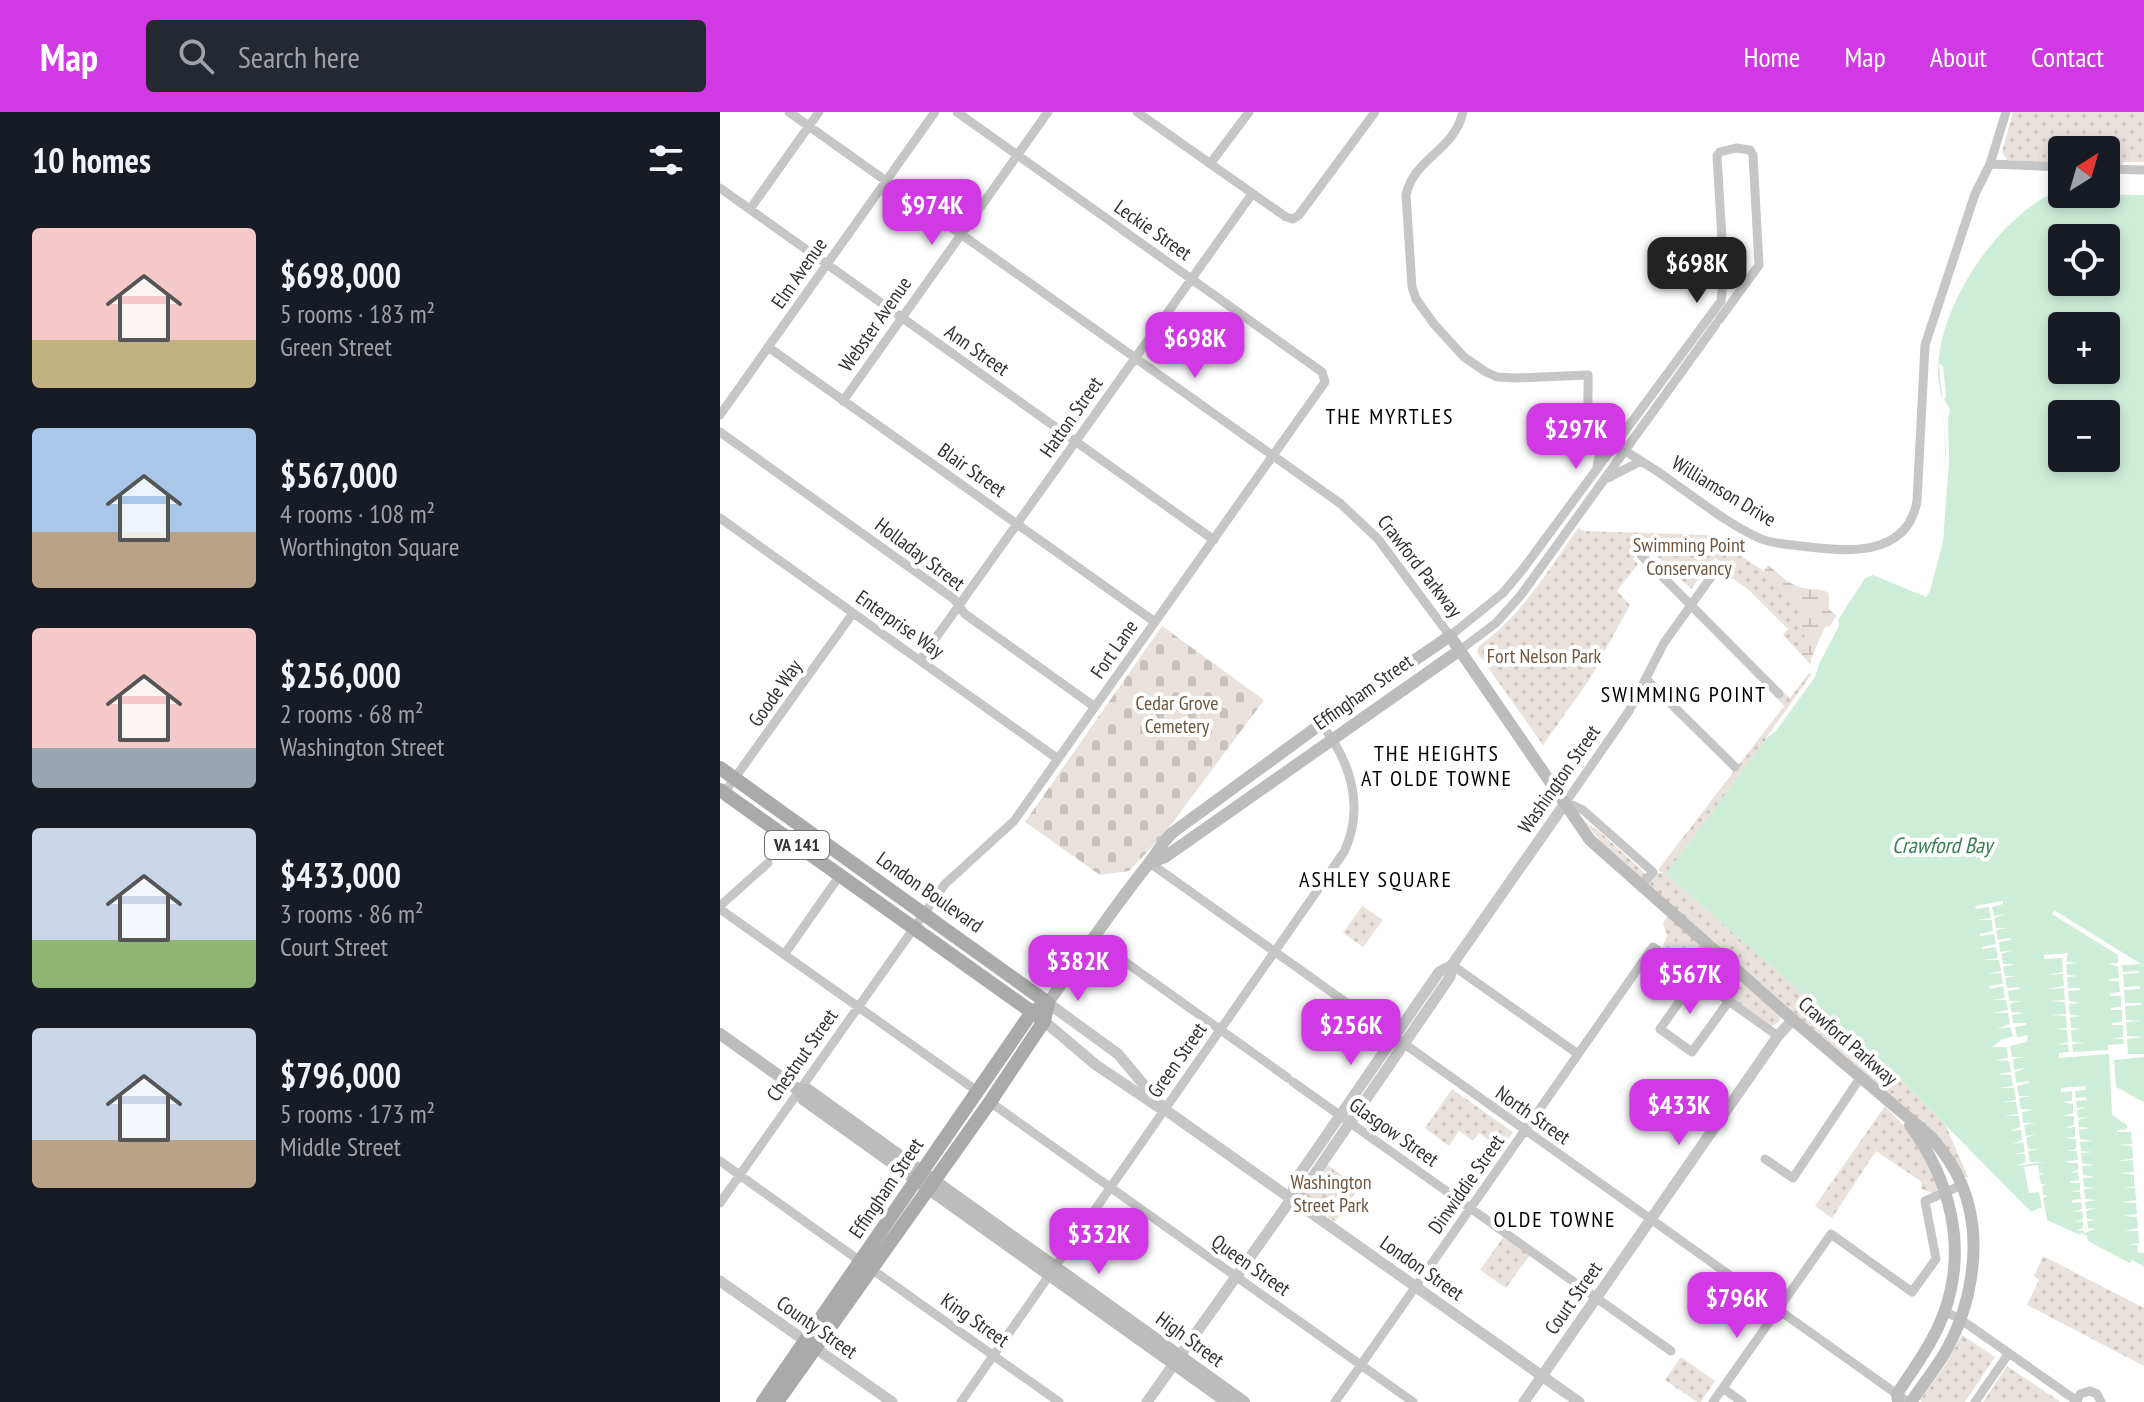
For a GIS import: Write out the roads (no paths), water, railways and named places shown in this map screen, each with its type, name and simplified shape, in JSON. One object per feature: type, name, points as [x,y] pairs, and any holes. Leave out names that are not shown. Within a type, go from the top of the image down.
[{"type":"main road","name":"Crawford Parkway","points":[[1450,636],[1590,840],[1931,1137],[1947,1157],[1962,1185],[1972,1229],[1971,1284],[1960,1319],[1943,1356],[1904,1400]]},
{"type":"main road","name":"Effingham Street","points":[[925,1180],[977,1091],[1048,1003],[1150,863],[1156,849],[1193,815],[1450,636]]},
{"type":"main road","name":"Effingham Street","points":[[1150,863],[1165,857],[1460,650]]},
{"type":"main road","name":"London Boulevard","points":[[720,768],[1048,1003]]},
{"type":"main road","name":"London Boulevard","points":[[722,791],[1038,1016]]},
{"type":"main road","name":"Effingham Street","points":[[763,1402],[810,1344],[925,1180],[990,1102],[1038,1016]]},
{"type":"main road","name":"High Street","points":[[720,1034],[799,1090],[802,1099],[925,1180],[1177,1360],[1244,1402]]},
{"type":"main road","name":"Crawford Parkway","points":[[1895,1108],[1929,1151],[1946,1190],[1954,1231],[1953,1259],[1944,1311],[1904,1400]]},
{"type":"main road","name":"Effingham Street","points":[[777,1402],[810,1344]]},
{"type":"main road","name":"High Street","points":[[1177,1360],[1227,1402]]},
{"type":"street","name":"Crawford Parkway","points":[[789,112],[1341,504],[1378,539],[1450,636]]},
{"type":"street","points":[[750,209],[819,112]]},
{"type":"street","name":"Elm Avenue","points":[[720,415],[935,112]]},
{"type":"street","name":"Leckie Street","points":[[957,112],[1322,372],[1326,378]]},
{"type":"street","name":"Webster Avenue","points":[[843,401],[1048,112]]},
{"type":"street","points":[[1137,112],[1252,194],[1293,219],[1375,112]]},
{"type":"street","points":[[1210,164],[1249,112]]},
{"type":"street","points":[[1463,112],[1457,131],[1449,142],[1416,171],[1408,184],[1406,206],[1410,273],[1416,299],[1464,357],[1497,377],[1588,375],[1590,419],[1600,452],[1596,472]]},
{"type":"street","name":"Williamson Drive","points":[[1590,419],[1641,461],[1748,532],[1767,541],[1849,549],[1884,544],[1900,534],[1909,524],[1917,501],[1925,345],[2006,112]]},
{"type":"street","points":[[1596,472],[1721,301],[1724,273],[1717,156],[1720,152],[1736,148],[1750,150],[1753,155],[1759,265],[1605,479]]},
{"type":"street","points":[[1990,164],[2048,166]]},
{"type":"street","points":[[2120,169],[2144,170]]},
{"type":"street","name":"Ann Street","points":[[720,188],[1214,540]]},
{"type":"street","name":"Hatton Street","points":[[920,660],[1252,194]]},
{"type":"street","name":"Blair Street","points":[[768,347],[1155,622]]},
{"type":"street","name":"Fort Lane","points":[[913,926],[950,877],[1014,821],[1326,378]]},
{"type":"street","name":"Holladay Street","points":[[720,432],[954,599],[965,614],[1095,707]]},
{"type":"street","points":[[1605,479],[1641,461]]},
{"type":"street","name":"Effingham Street","points":[[1450,636],[1503,593],[1596,472]]},
{"type":"street","name":"Effingham Street","points":[[1460,650],[1510,609],[1605,479]]},
{"type":"street","name":"Enterprise Way","points":[[720,518],[1058,759]]},
{"type":"street","points":[[1641,555],[1779,694]]},
{"type":"street","name":"Washington Street","points":[[1147,1402],[1292,1198],[1295,1181],[1404,1045],[1450,977],[1452,965],[1629,711],[1664,643],[1716,570]]},
{"type":"street","name":"Goode Way","points":[[722,791],[735,779],[853,613]]},
{"type":"street","points":[[1646,679],[1735,767]]},
{"type":"street","name":"Green Street","points":[[961,1402],[1344,852],[1354,825],[1353,788],[1333,738],[1321,724]]},
{"type":"street","points":[[1566,802],[1583,810],[1653,872],[1641,886]]},
{"type":"street","points":[[768,863],[720,907],[977,1091]]},
{"type":"street","name":"North Street","points":[[1150,863],[1904,1400]]},
{"type":"street","points":[[784,955],[840,875]]},
{"type":"street","name":"Chestnut Street","points":[[720,1203],[913,926]]},
{"type":"street","name":"Glasgow Street","points":[[1093,939],[1671,1351]]},
{"type":"street","name":"Dinwiddie Street","points":[[1335,1402],[1653,947],[1696,978]]},
{"type":"street","points":[[1452,965],[1578,1054]]},
{"type":"street","name":"Washington Street","points":[[1345,1119],[1393,1037],[1439,972],[1452,965]]},
{"type":"street","points":[[1729,1001],[1692,1052],[1660,1029],[1696,978],[1729,1001],[1778,1036]]},
{"type":"street","name":"London Boulevard","points":[[1048,1003],[1118,1054],[1164,1109]]},
{"type":"street","name":"London Boulevard","points":[[1038,1016],[1096,1065],[1153,1106],[1164,1109]]},
{"type":"street","name":"Court Street","points":[[1524,1402],[1778,1036],[1793,1019]]},
{"type":"street","points":[[1765,1159],[1793,1178],[1860,1078]]},
{"type":"street","name":"Queen Street","points":[[990,1102],[1413,1402]]},
{"type":"street","name":"London Street","points":[[1164,1109],[1579,1402]]},
{"type":"street","name":"King Street","points":[[720,1161],[1059,1402]]},
{"type":"street","points":[[1713,1402],[1831,1234],[1912,1292],[1936,1259],[1925,1201],[1962,1185]]},
{"type":"street","name":"County Street","points":[[720,1281],[892,1402]]},
{"type":"street","points":[[1944,1311],[2077,1401],[2080,1394],[2090,1391],[2097,1394],[2101,1402]]},
{"type":"street","points":[[1975,1402],[2009,1353]]},
{"type":"street","points":[[1723,1388],[1742,1402]]},
{"type":"water","name":"Crawford Bay","points":[[2120,195],[2144,195],[2144,1267],[2088,1241],[2087,1236],[2081,1233],[2079,1237],[2034,1215],[1902,1081],[1666,874],[1813,676],[1824,640],[1867,573],[1926,594],[1938,550],[1944,505],[1943,415],[1947,411],[1939,383],[1939,357],[1945,330],[1970,274],[2008,226],[2029,207],[2048,196],[2048,208],[2120,208]]},
{"type":"district","name":"THE MYRTLES","points":[[1390,416]]},
{"type":"district","name":"SWIMMING POINT","points":[[1684,694]]},
{"type":"district","name":"THE HEIGHTS AT OLDE TOWNE","points":[[1437,766]]},
{"type":"district","name":"ASHLEY SQUARE","points":[[1376,879]]},
{"type":"district","name":"OLDE TOWNE","points":[[1555,1219]]},
{"type":"park label","name":"Swimming Point Conservancy","points":[[1689,556]]},
{"type":"park label","name":"Fort Nelson Park","points":[[1544,656]]},
{"type":"park label","name":"Cedar Grove Cemetery","points":[[1177,714]]},
{"type":"park label","name":"Washington Street Park","points":[[1331,1194]]}]
